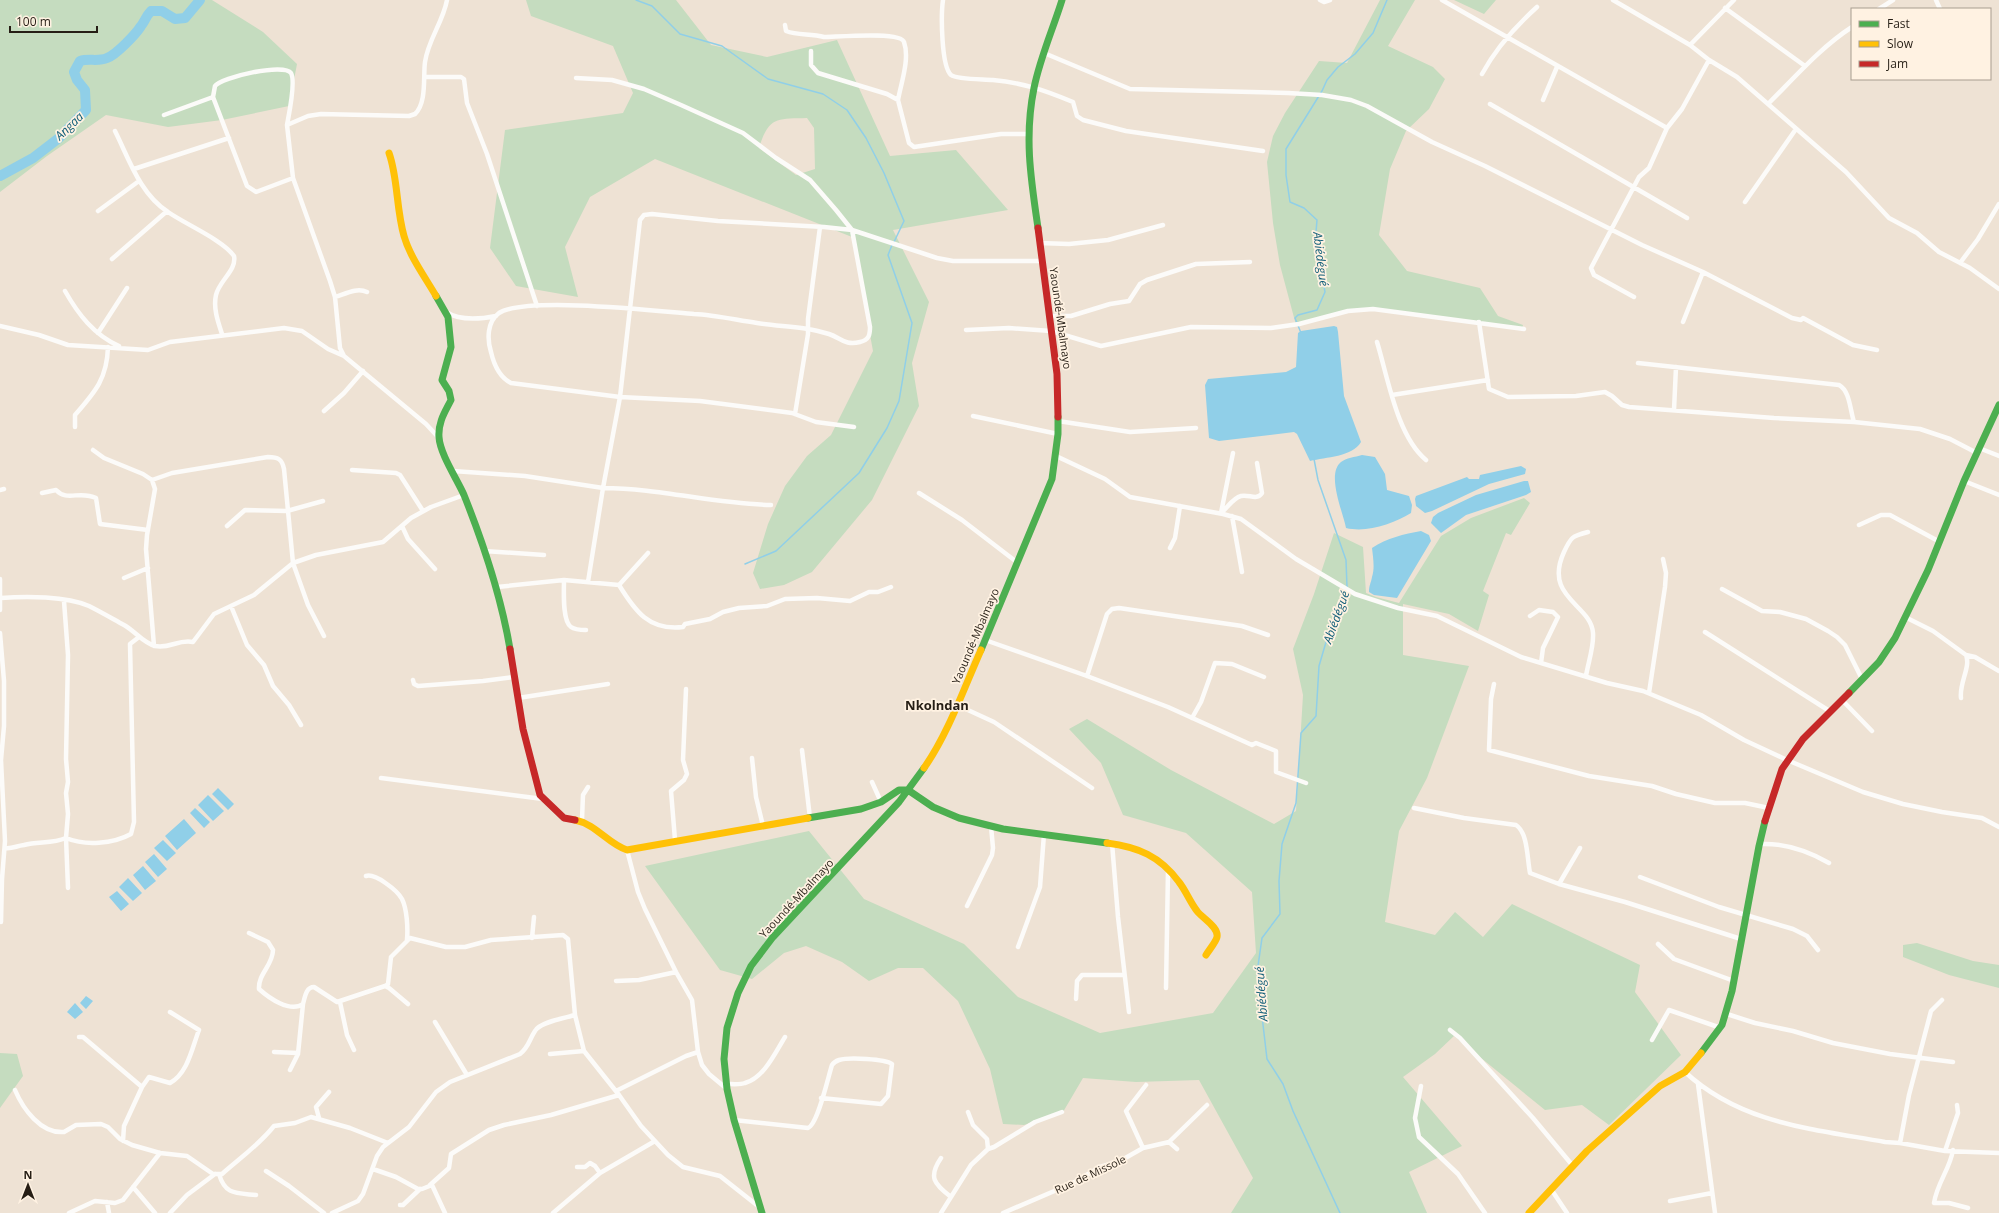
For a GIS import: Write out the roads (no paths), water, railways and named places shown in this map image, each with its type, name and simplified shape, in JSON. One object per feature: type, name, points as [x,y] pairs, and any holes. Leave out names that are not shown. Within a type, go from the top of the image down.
[{"type":"main road","name":"Yaoundé-Mbalmayo","points":[[761,1211],[734,1120],[726,1086],[724,1059],[727,1028],[738,993],[751,966],[773,937],[879,825],[908,790],[930,759],[958,705],[1044,502],[1052,479],[1058,434],[1057,374],[1028,156],[1028,134],[1034,86],[1062,0]]},
{"type":"main road","points":[[389,153],[394,168],[396,198],[404,236],[409,249],[448,317],[452,347],[442,380],[449,391],[450,400],[440,421],[440,438],[444,452],[464,495],[497,588],[504,614],[528,751],[537,787],[542,799],[564,818],[580,821],[596,829],[618,847],[627,850],[675,840],[861,809],[881,802],[899,790],[908,790],[933,807],[959,818],[991,826],[1130,846],[1147,853],[1168,870],[1179,882],[1197,911],[1216,930],[1217,936],[1206,955]]},
{"type":"main road","points":[[1529,1213],[1536,1210],[1550,1189],[1587,1151],[1660,1086],[1685,1072],[1705,1049],[1720,1028],[1727,1014],[1760,844],[1769,808],[1787,760],[1803,739],[1831,712],[1878,662],[1895,638],[1928,570],[1964,481],[1999,405]]},
{"type":"street","points":[[287,125],[308,116],[321,114],[409,116],[417,112],[423,95],[425,63],[430,44],[444,12],[447,0]]},
{"type":"street","points":[[943,0],[941,26],[947,69],[951,75],[957,78],[994,80],[1034,86],[1073,102],[1077,116],[1083,120],[1126,131],[1263,151]]},
{"type":"street","points":[[1320,0],[1327,2],[1330,0]]},
{"type":"street","points":[[1442,0],[1557,67],[1667,128]]},
{"type":"street","points":[[1615,0],[1690,45],[1709,60],[1737,77],[1769,103],[1796,129],[1846,172],[1889,218],[1905,226],[1939,252],[1960,263],[1999,289]]},
{"type":"street","points":[[1690,45],[1734,0]]},
{"type":"street","points":[[1880,8],[1890,1]]},
{"type":"street","points":[[1482,74],[1490,59],[1517,25],[1537,7]]},
{"type":"street","points":[[1725,8],[1805,66]]},
{"type":"street","points":[[785,25],[786,31],[790,33],[814,34],[824,37],[890,35],[902,38],[906,56],[898,100],[909,143],[914,147],[1001,134],[1028,134]]},
{"type":"street","points":[[1769,103],[1805,66],[1842,33],[1851,28]]},
{"type":"street","points":[[811,51],[811,65],[818,73],[887,94],[898,100]]},
{"type":"street","points":[[1044,53],[1130,89],[1288,92],[1322,95],[1351,100],[1367,106],[1432,142],[1612,230],[1703,272],[1792,318],[1801,320],[1803,318],[1853,345],[1877,350]]},
{"type":"street","points":[[1634,297],[1592,272],[1591,268],[1640,177],[1649,168],[1667,128],[1682,109],[1709,60]]},
{"type":"street","points":[[1543,100],[1557,67]]},
{"type":"street","points":[[293,178],[256,192],[251,190],[245,183],[213,97],[215,86],[223,80],[270,69],[282,68],[289,71],[292,75],[293,83],[287,125],[293,178],[324,262],[335,297],[338,335],[344,356]]},
{"type":"street","points":[[425,77],[461,77],[464,79],[467,103],[487,154],[537,306]]},
{"type":"street","points":[[576,78],[612,80],[644,89],[743,133],[776,158],[810,180],[852,230],[870,327],[870,335],[867,340],[859,342],[844,342],[830,334],[808,329],[758,324],[697,314],[566,305],[537,306],[506,310],[496,316],[491,322],[488,332],[490,351],[503,379],[511,383],[620,397],[700,401],[795,414],[816,422],[854,427]]},
{"type":"street","points":[[164,115],[213,97]]},
{"type":"street","points":[[1490,104],[1687,218]]},
{"type":"street","points":[[1745,202],[1796,129]]},
{"type":"street","points":[[115,131],[142,187],[166,212],[217,242],[234,256],[234,264],[216,293],[216,311],[222,334]]},
{"type":"street","points":[[134,169],[228,138]]},
{"type":"street","points":[[98,211],[140,181]]},
{"type":"street","points":[[1960,263],[1978,240],[1999,204]]},
{"type":"street","points":[[112,259],[166,212]]},
{"type":"street","points":[[588,582],[603,488],[620,397],[640,220],[644,215],[652,214],[773,226],[820,227],[852,230],[937,258],[953,261],[1042,261]]},
{"type":"street","points":[[1039,243],[1069,244],[1108,240],[1163,225]]},
{"type":"street","points":[[795,414],[808,329],[820,227]]},
{"type":"street","points":[[1049,316],[1071,316],[1110,304],[1129,301],[1140,284],[1196,264],[1250,262]]},
{"type":"street","points":[[1683,322],[1703,272]]},
{"type":"street","points":[[98,333],[128,288]]},
{"type":"street","points":[[335,297],[354,290],[363,290],[368,292]]},
{"type":"street","points":[[65,291],[75,309],[98,333],[108,341],[120,347]]},
{"type":"street","points":[[966,330],[1010,328],[1051,331],[1101,346],[1192,327],[1271,328],[1299,324],[1348,311],[1374,308],[1524,329]]},
{"type":"street","points":[[445,311],[452,316],[465,318],[496,316]]},
{"type":"street","points":[[1479,322],[1489,389],[1508,397],[1576,396],[1605,392],[1622,405],[1629,407],[1774,418],[1854,422],[1920,429],[1999,456]]},
{"type":"street","points":[[0,326],[39,335],[68,345],[97,348],[120,347],[148,350],[170,342],[222,334],[284,328],[302,331],[328,349],[344,356],[426,424],[440,438]]},
{"type":"street","points":[[1377,342],[1404,431],[1416,452],[1426,460]]},
{"type":"street","points":[[75,427],[75,415],[95,392],[103,379],[108,347]]},
{"type":"street","points":[[1638,363],[1839,385],[1843,387],[1847,393],[1854,422]]},
{"type":"street","points":[[1674,410],[1676,367]]},
{"type":"street","points":[[324,411],[344,393],[363,371]]},
{"type":"street","points":[[1392,394],[1488,380]]},
{"type":"street","points":[[973,416],[1058,434]]},
{"type":"street","points":[[1058,421],[1130,432],[1196,428]]},
{"type":"street","points":[[93,450],[104,458],[143,474],[152,480],[155,488],[148,530],[148,568],[154,646]]},
{"type":"street","points":[[1221,513],[1233,453]]},
{"type":"street","points":[[1056,456],[1105,479],[1130,497],[1221,513],[1241,519],[1296,559],[1355,594],[1398,608],[1437,616],[1521,657],[1649,693],[1701,715],[1744,740],[1787,760],[1863,792],[1936,811],[1982,818],[1999,827]]},
{"type":"street","points":[[152,480],[172,473],[268,457],[279,458],[283,462],[293,563],[308,605],[324,636]]},
{"type":"street","points":[[1221,513],[1236,498],[1243,495],[1256,497],[1260,496],[1262,493],[1257,463]]},
{"type":"street","points":[[352,470],[396,473],[400,475],[423,511]]},
{"type":"street","points":[[453,471],[525,476],[603,488],[658,492],[738,504],[771,505]]},
{"type":"street","points":[[1964,481],[1999,495]]},
{"type":"street","points":[[42,493],[56,490],[62,496],[80,494],[92,496],[96,498],[98,503],[100,524],[148,530]]},
{"type":"street","points":[[919,493],[962,520],[1018,563]]},
{"type":"street","points":[[1,598],[21,597],[64,601],[88,606],[130,628],[139,637],[154,646],[170,646],[183,640],[193,642],[214,614],[254,595],[293,563],[316,555],[382,542],[423,511],[464,495]]},
{"type":"street","points":[[227,526],[246,510],[288,511],[323,500]]},
{"type":"street","points":[[1170,548],[1175,538],[1180,506]]},
{"type":"street","points":[[1859,525],[1881,515],[1890,515],[1940,542]]},
{"type":"street","points":[[1232,516],[1242,572]]},
{"type":"street","points":[[402,526],[408,539],[435,569]]},
{"type":"street","points":[[1586,676],[1593,634],[1590,625],[1568,598],[1561,586],[1559,569],[1561,557],[1570,539],[1574,535],[1588,532]]},
{"type":"street","points":[[484,551],[544,555]]},
{"type":"street","points":[[619,585],[648,553]]},
{"type":"street","points":[[1649,693],[1665,587],[1666,573],[1664,559]]},
{"type":"street","points":[[124,578],[148,568]]},
{"type":"street","points":[[0,579],[0,610]]},
{"type":"street","points":[[564,580],[565,612],[569,625],[572,628],[586,630]]},
{"type":"street","points":[[497,588],[564,580],[619,585]]},
{"type":"street","points":[[619,585],[630,605],[650,623],[658,626],[676,628],[683,627],[685,624],[696,621],[710,619],[730,610],[767,606],[785,599],[817,598],[850,601],[869,592],[878,592],[891,587]]},
{"type":"street","points":[[1722,589],[1762,611],[1780,612],[1806,619],[1833,634],[1845,645],[1862,679]]},
{"type":"street","points":[[64,601],[68,655],[66,759],[68,782],[66,793],[68,814],[66,838],[68,888]]},
{"type":"street","points":[[231,606],[248,645],[264,666],[273,686],[289,705],[301,725]]},
{"type":"street","points":[[1087,676],[1107,614],[1112,609],[1119,608],[1242,626],[1268,636]]},
{"type":"street","points":[[1530,616],[1540,610],[1553,612],[1558,617],[1543,648],[1541,663]]},
{"type":"street","points":[[1905,617],[1933,631],[1966,655],[1975,657],[1999,671]]},
{"type":"street","points":[[1705,632],[1831,712]]},
{"type":"street","points":[[0,633],[4,680],[4,726],[1,760],[1,786],[5,848],[2,879],[1,922]]},
{"type":"street","points":[[5,848],[14,849],[24,845],[57,842],[66,838],[73,841],[102,844],[108,840],[119,840],[131,834],[134,822],[130,644],[139,637]]},
{"type":"street","points":[[985,640],[1087,676],[1192,718],[1252,745],[1256,743],[1276,751],[1276,772],[1306,783]]},
{"type":"street","points":[[1961,698],[1962,680],[1968,660],[1966,655]]},
{"type":"street","points":[[1192,718],[1201,702],[1215,663],[1232,664],[1264,677]]},
{"type":"street","points":[[412,680],[414,684],[418,686],[483,682],[514,677]]},
{"type":"street","points":[[518,698],[608,684]]},
{"type":"street","points":[[1494,684],[1491,699],[1489,750],[1590,776],[1652,786],[1715,804],[1744,803],[1769,808]]},
{"type":"street","points":[[675,840],[671,791],[684,780],[687,774],[683,760],[686,689]]},
{"type":"street","points":[[1842,700],[1872,731]]},
{"type":"street","points":[[958,705],[994,722],[1092,788]]},
{"type":"street","points":[[802,750],[810,818]]},
{"type":"street","points":[[752,758],[756,796],[763,826]]},
{"type":"street","points":[[381,778],[542,799]]},
{"type":"street","points":[[872,782],[881,802]]},
{"type":"street","points":[[580,821],[582,819],[583,796],[588,787]]},
{"type":"street","points":[[1414,808],[1464,818],[1516,825],[1522,828],[1525,835],[1530,873],[1559,884],[1625,902],[1741,939]]},
{"type":"street","points":[[967,906],[992,855],[993,848],[991,826]]},
{"type":"street","points":[[1018,947],[1040,887],[1044,834]]},
{"type":"street","points":[[1112,843],[1124,975],[1129,1012]]},
{"type":"street","points":[[1760,844],[1769,843],[1804,850],[1828,863]]},
{"type":"street","points":[[1559,884],[1580,848]]},
{"type":"street","points":[[627,850],[638,892],[676,972],[692,1000],[698,1052],[702,1065],[708,1074],[726,1086],[744,1084],[754,1079],[764,1070],[785,1037]]},
{"type":"street","points":[[1166,988],[1168,870]]},
{"type":"street","points":[[366,876],[370,874],[376,876],[402,900],[407,924],[407,940]]},
{"type":"street","points":[[1640,877],[1746,915],[1793,929],[1807,936],[1818,950]]},
{"type":"street","points":[[532,938],[534,917]]},
{"type":"street","points":[[249,933],[268,942],[273,950],[271,960],[260,980],[259,989],[276,1002],[294,1007],[303,1004]]},
{"type":"street","points":[[290,1070],[298,1052],[303,1004],[310,987],[314,987],[333,1001],[340,1002],[385,986],[388,984],[391,957],[407,940],[415,939],[446,947],[465,947],[491,940],[563,935],[568,939],[575,1015],[584,1051],[618,1093],[641,1126],[668,1155],[683,1167],[720,1176],[761,1211]]},
{"type":"street","points":[[1658,944],[1674,959],[1734,981]]},
{"type":"street","points":[[616,981],[639,980],[676,972]]},
{"type":"street","points":[[1076,999],[1077,981],[1082,976],[1124,975]]},
{"type":"street","points":[[385,986],[408,1004]]},
{"type":"street","points":[[1900,1143],[1909,1095],[1931,1011],[1942,1000]]},
{"type":"street","points":[[340,1002],[347,1035],[354,1050]]},
{"type":"street","points":[[1652,1040],[1669,1010],[1720,1028]]},
{"type":"street","points":[[123,1141],[124,1126],[142,1087],[149,1077],[170,1083],[183,1072],[189,1058],[199,1030],[170,1012]]},
{"type":"street","points":[[1727,1014],[1755,1023],[1793,1031],[1833,1043],[1890,1054],[1953,1062]]},
{"type":"street","points":[[332,1213],[358,1201],[363,1194],[377,1156],[388,1143],[409,1127],[436,1092],[450,1082],[520,1054],[527,1049],[535,1031],[540,1026],[575,1015]]},
{"type":"street","points":[[435,1022],[467,1075]]},
{"type":"street","points":[[1450,1030],[1460,1038],[1533,1118],[1572,1166]]},
{"type":"street","points":[[79,1037],[82,1037],[142,1087]]},
{"type":"street","points":[[550,1054],[584,1051]]},
{"type":"street","points":[[274,1052],[298,1052]]},
{"type":"street","points":[[400,1205],[403,1205],[420,1189],[430,1185],[449,1168],[451,1154],[489,1130],[504,1124],[551,1115],[618,1093],[686,1056],[698,1052]]},
{"type":"street","points":[[734,1120],[808,1128],[814,1124],[832,1065],[836,1061],[841,1059],[873,1060],[892,1064],[888,1096],[881,1104],[822,1098]]},
{"type":"street","points":[[1685,1072],[1698,1084],[1732,1105],[1759,1117],[1885,1142],[1900,1143],[1945,1151],[1954,1150],[1978,1153],[1999,1153]]},
{"type":"street","points":[[1698,1084],[1715,1213]]},
{"type":"street","points":[[1143,1148],[1126,1111],[1146,1085]]},
{"type":"street","points":[[1421,1086],[1415,1118],[1419,1137],[1458,1174],[1485,1213]]},
{"type":"street","points":[[15,1090],[21,1103],[32,1117],[52,1130],[64,1132],[76,1125],[101,1124],[123,1141],[160,1153],[187,1156],[206,1170],[217,1174],[222,1174],[250,1149],[261,1142],[274,1126],[295,1124],[311,1117],[319,1118],[388,1143]]},
{"type":"street","points":[[319,1118],[316,1107],[329,1092]]},
{"type":"street","points":[[1177,1149],[1169,1142],[1207,1105]]},
{"type":"street","points":[[1945,1151],[1958,1113],[1957,1105]]},
{"type":"street","points":[[968,1112],[973,1124],[986,1139],[988,1149]]},
{"type":"street","points":[[940,1213],[971,1165],[988,1149],[994,1147],[1035,1122],[1062,1112]]},
{"type":"street","points":[[553,1213],[600,1173],[655,1141]]},
{"type":"street","name":"Rue de Missole","points":[[1003,1213],[1073,1183],[1100,1167],[1120,1161],[1143,1148],[1169,1142]]},
{"type":"street","points":[[1954,1150],[1949,1165],[1936,1192],[1934,1202],[1949,1202],[1968,1208]]},
{"type":"street","points":[[69,1213],[95,1202],[115,1203],[123,1200],[160,1153]]},
{"type":"street","points":[[941,1158],[933,1171],[933,1177],[937,1185],[951,1197]]},
{"type":"street","points":[[577,1167],[585,1167],[590,1163],[595,1166],[600,1173]]},
{"type":"street","points":[[373,1170],[396,1177],[420,1189]]},
{"type":"street","points":[[266,1171],[285,1183],[324,1213]]},
{"type":"street","points":[[217,1174],[222,1185],[229,1191],[256,1195]]},
{"type":"street","points":[[170,1213],[187,1195],[217,1174]]},
{"type":"street","points":[[430,1185],[432,1185],[445,1213]]},
{"type":"street","points":[[134,1187],[155,1213]]},
{"type":"street","points":[[1550,1189],[1568,1213]]},
{"type":"street","points":[[1670,1201],[1712,1193]]},
{"type":"street","points":[[107,1202],[109,1213]]},
{"type":"water","points":[[1334,326],[1337,327],[1338,332],[1344,396],[1361,442],[1357,447],[1345,454],[1310,461],[1297,434],[1294,432],[1219,441],[1209,438],[1205,385],[1208,379],[1286,372],[1296,367],[1298,333],[1301,331]]},
{"type":"water","points":[[1362,455],[1375,457],[1385,474],[1387,490],[1409,496],[1412,505],[1411,513],[1396,521],[1380,526],[1362,529],[1346,528],[1337,494],[1335,475],[1341,462]]},
{"type":"water","points":[[1521,466],[1526,469],[1525,474],[1489,484],[1432,511],[1425,513],[1416,506],[1416,496],[1467,477],[1469,479],[1479,479],[1480,475]]},
{"type":"water","points":[[1528,481],[1531,492],[1526,495],[1466,515],[1441,533],[1431,523],[1433,517],[1438,513],[1476,495]]},
{"type":"water","points":[[1421,531],[1429,535],[1431,541],[1397,598],[1374,595],[1369,592],[1374,562],[1372,548],[1396,537]]},
{"type":"water","points":[[218,788],[234,804],[228,810],[212,794]]},
{"type":"water","points":[[208,795],[224,811],[213,821],[198,805]]},
{"type":"water","points":[[195,808],[210,822],[204,828],[190,813]]},
{"type":"water","points":[[184,819],[196,833],[177,850],[165,836]]},
{"type":"water","points":[[163,840],[176,853],[167,861],[154,848]]},
{"type":"water","points":[[154,854],[167,869],[158,877],[145,862]]},
{"type":"water","points":[[143,866],[156,881],[145,890],[133,875]]},
{"type":"water","points":[[128,878],[142,893],[133,901],[119,887]]},
{"type":"water","points":[[117,891],[129,904],[121,911],[109,897]]},
{"type":"water","points":[[86,996],[93,1001],[86,1009],[80,1003]]},
{"type":"water","points":[[75,1003],[83,1012],[75,1019],[67,1012]]},
{"type":"waterway","name":"Angaa","points":[[0,176],[33,158],[59,138],[86,110],[85,90],[77,80],[74,72],[80,61],[100,60],[111,56],[135,34],[151,11],[162,11],[175,19],[185,18],[200,0]]},
{"type":"waterway","points":[[636,0],[652,6],[680,34],[722,46],[768,79],[823,94],[847,110],[866,138],[884,173],[904,221],[894,242]]},
{"type":"waterway","name":"Abiédégué","points":[[1301,333],[1295,318],[1298,315],[1317,310],[1325,292],[1317,246],[1317,220],[1304,208],[1290,202],[1286,175],[1286,149],[1322,91],[1327,80],[1338,67],[1355,54],[1373,33],[1387,0]]},
{"type":"waterway","points":[[745,564],[776,551],[859,473],[887,428],[899,401],[912,323],[888,255],[892,245]]},
{"type":"waterway","name":"Abiédégué","points":[[1314,459],[1318,480],[1346,560],[1347,587]]},
{"type":"waterway","name":"Abiédégué","points":[[1340,1213],[1293,1111],[1283,1084],[1267,1059],[1257,973],[1262,938],[1280,914],[1279,881],[1282,844],[1296,803],[1301,733],[1316,716],[1319,666],[1331,625],[1344,600],[1346,591]]},
{"type":"district","name":"Nkolndan","points":[[937,705]]}]
